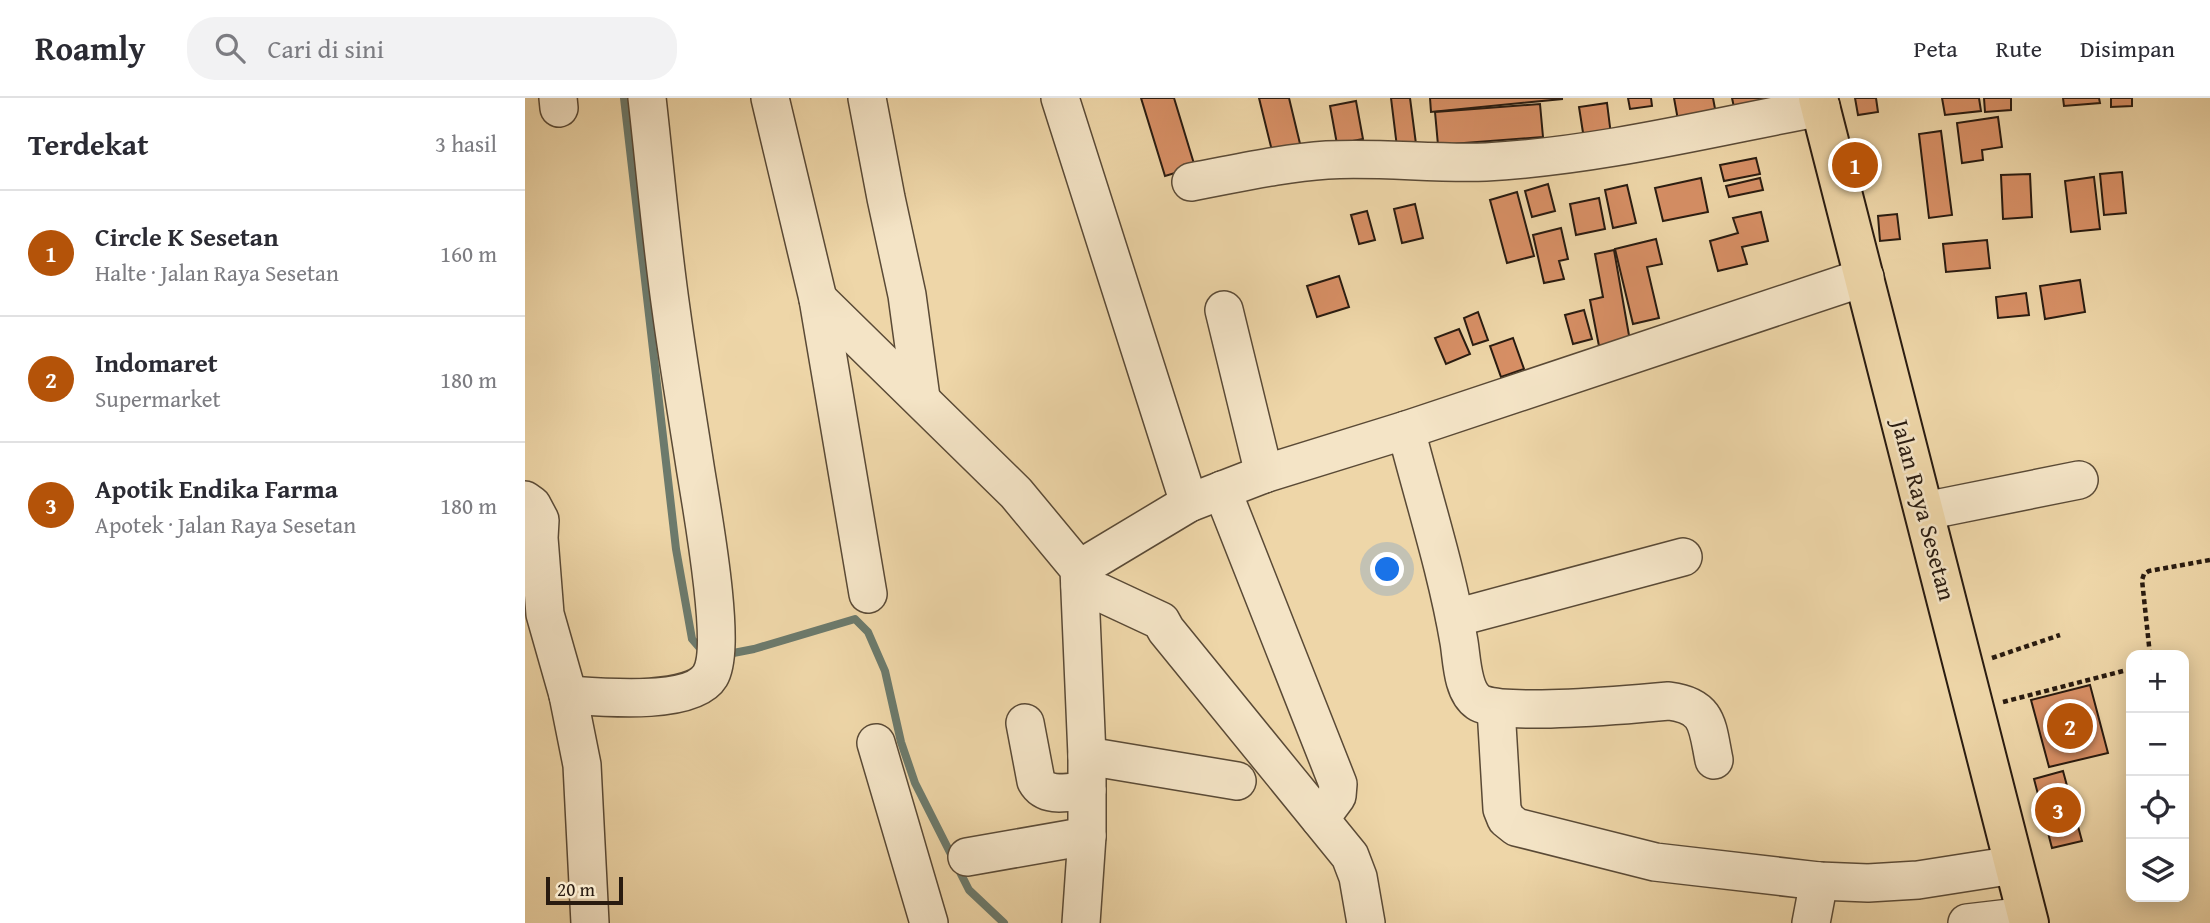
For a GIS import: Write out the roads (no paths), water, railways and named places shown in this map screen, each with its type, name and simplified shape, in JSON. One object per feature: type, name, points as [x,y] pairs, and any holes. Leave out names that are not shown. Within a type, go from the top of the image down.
[{"type":"main road","name":"Jalan Raya Sesetan","points":[[1819,102],[2028,919]]},
{"type":"street","points":[[568,695],[661,697],[694,689],[709,678],[716,649],[713,577],[670,306],[647,98]]},
{"type":"street","points":[[770,98],[818,299],[868,594]]},
{"type":"street","points":[[867,98],[907,295],[921,398]]},
{"type":"street","points":[[1060,98],[1205,497],[1338,784],[1337,796],[1320,819]]},
{"type":"street","points":[[1191,183],[1324,160],[1486,162],[1580,153],[1819,102]]},
{"type":"street","points":[[1079,578],[1205,497],[1264,474],[1406,430],[1865,277]]},
{"type":"street","points":[[818,299],[1016,493],[1079,578],[1101,593],[1161,621],[1350,856],[1358,877],[1366,923]]},
{"type":"street","points":[[1224,310],[1264,474]]},
{"type":"street","points":[[1406,430],[1455,618],[1468,691],[1478,702],[1496,708],[1552,708],[1669,701],[1684,703],[1697,709],[1706,724],[1714,760]]},
{"type":"street","points":[[1925,511],[2079,480]]},
{"type":"street","points":[[525,500],[532,505],[540,520],[535,615],[568,695],[582,765],[590,923]]},
{"type":"street","points":[[1455,618],[1683,557]]},
{"type":"street","points":[[1079,578],[1087,773],[1087,836],[1081,923]]},
{"type":"street","points":[[1496,708],[1502,809],[1506,819],[1515,827],[1655,862],[1819,881],[1868,883],[1918,880],[2014,866]]},
{"type":"street","points":[[1025,723],[1036,781],[1041,789],[1051,793],[1087,773],[1237,781]]},
{"type":"street","points":[[876,743],[929,923]]},
{"type":"street","points":[[967,856],[1087,836]]},
{"type":"street","points":[[1811,923],[1819,881]]},
{"type":"street","points":[[1967,923],[2028,919]]},
{"type":"waterway","points":[[624,98],[676,549],[692,639],[704,653]]},
{"type":"waterway","points":[[723,655],[754,649],[855,619],[868,632],[885,671],[901,742],[915,783],[969,890],[1004,923]]},
{"type":"place","name":"Circle K Sesetan","points":[[1855,165]]},
{"type":"place","name":"Indomaret","points":[[2070,726]]},
{"type":"place","name":"Apotik Endika Farma","points":[[2058,810]]}]
